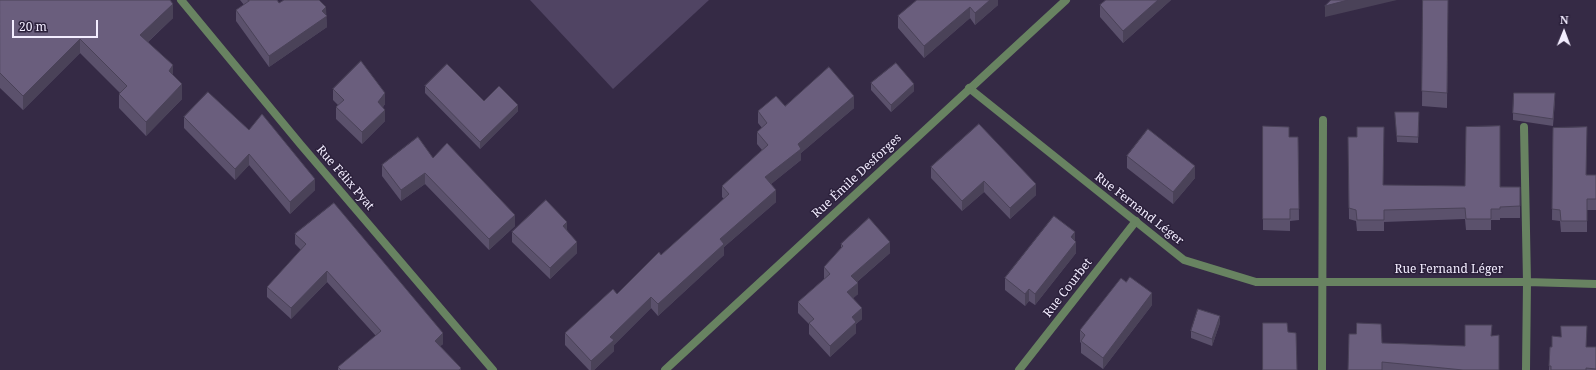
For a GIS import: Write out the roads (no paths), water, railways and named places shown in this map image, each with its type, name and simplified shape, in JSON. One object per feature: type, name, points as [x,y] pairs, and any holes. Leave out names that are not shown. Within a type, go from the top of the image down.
[{"type":"street","name":"Rue Félix Pyat","points":[[181,0],[301,145],[493,370]]},
{"type":"street","name":"Rue Émile Desforges","points":[[665,370],[1066,0]]},
{"type":"street","name":"Rue Fernand Léger","points":[[969,88],[1184,260],[1256,282],[1527,282],[1596,284]]},
{"type":"street","points":[[1322,370],[1323,120]]},
{"type":"street","points":[[1524,127],[1527,282],[1526,370]]},
{"type":"street","name":"Rue Courbet","points":[[1019,370],[1136,221]]}]
